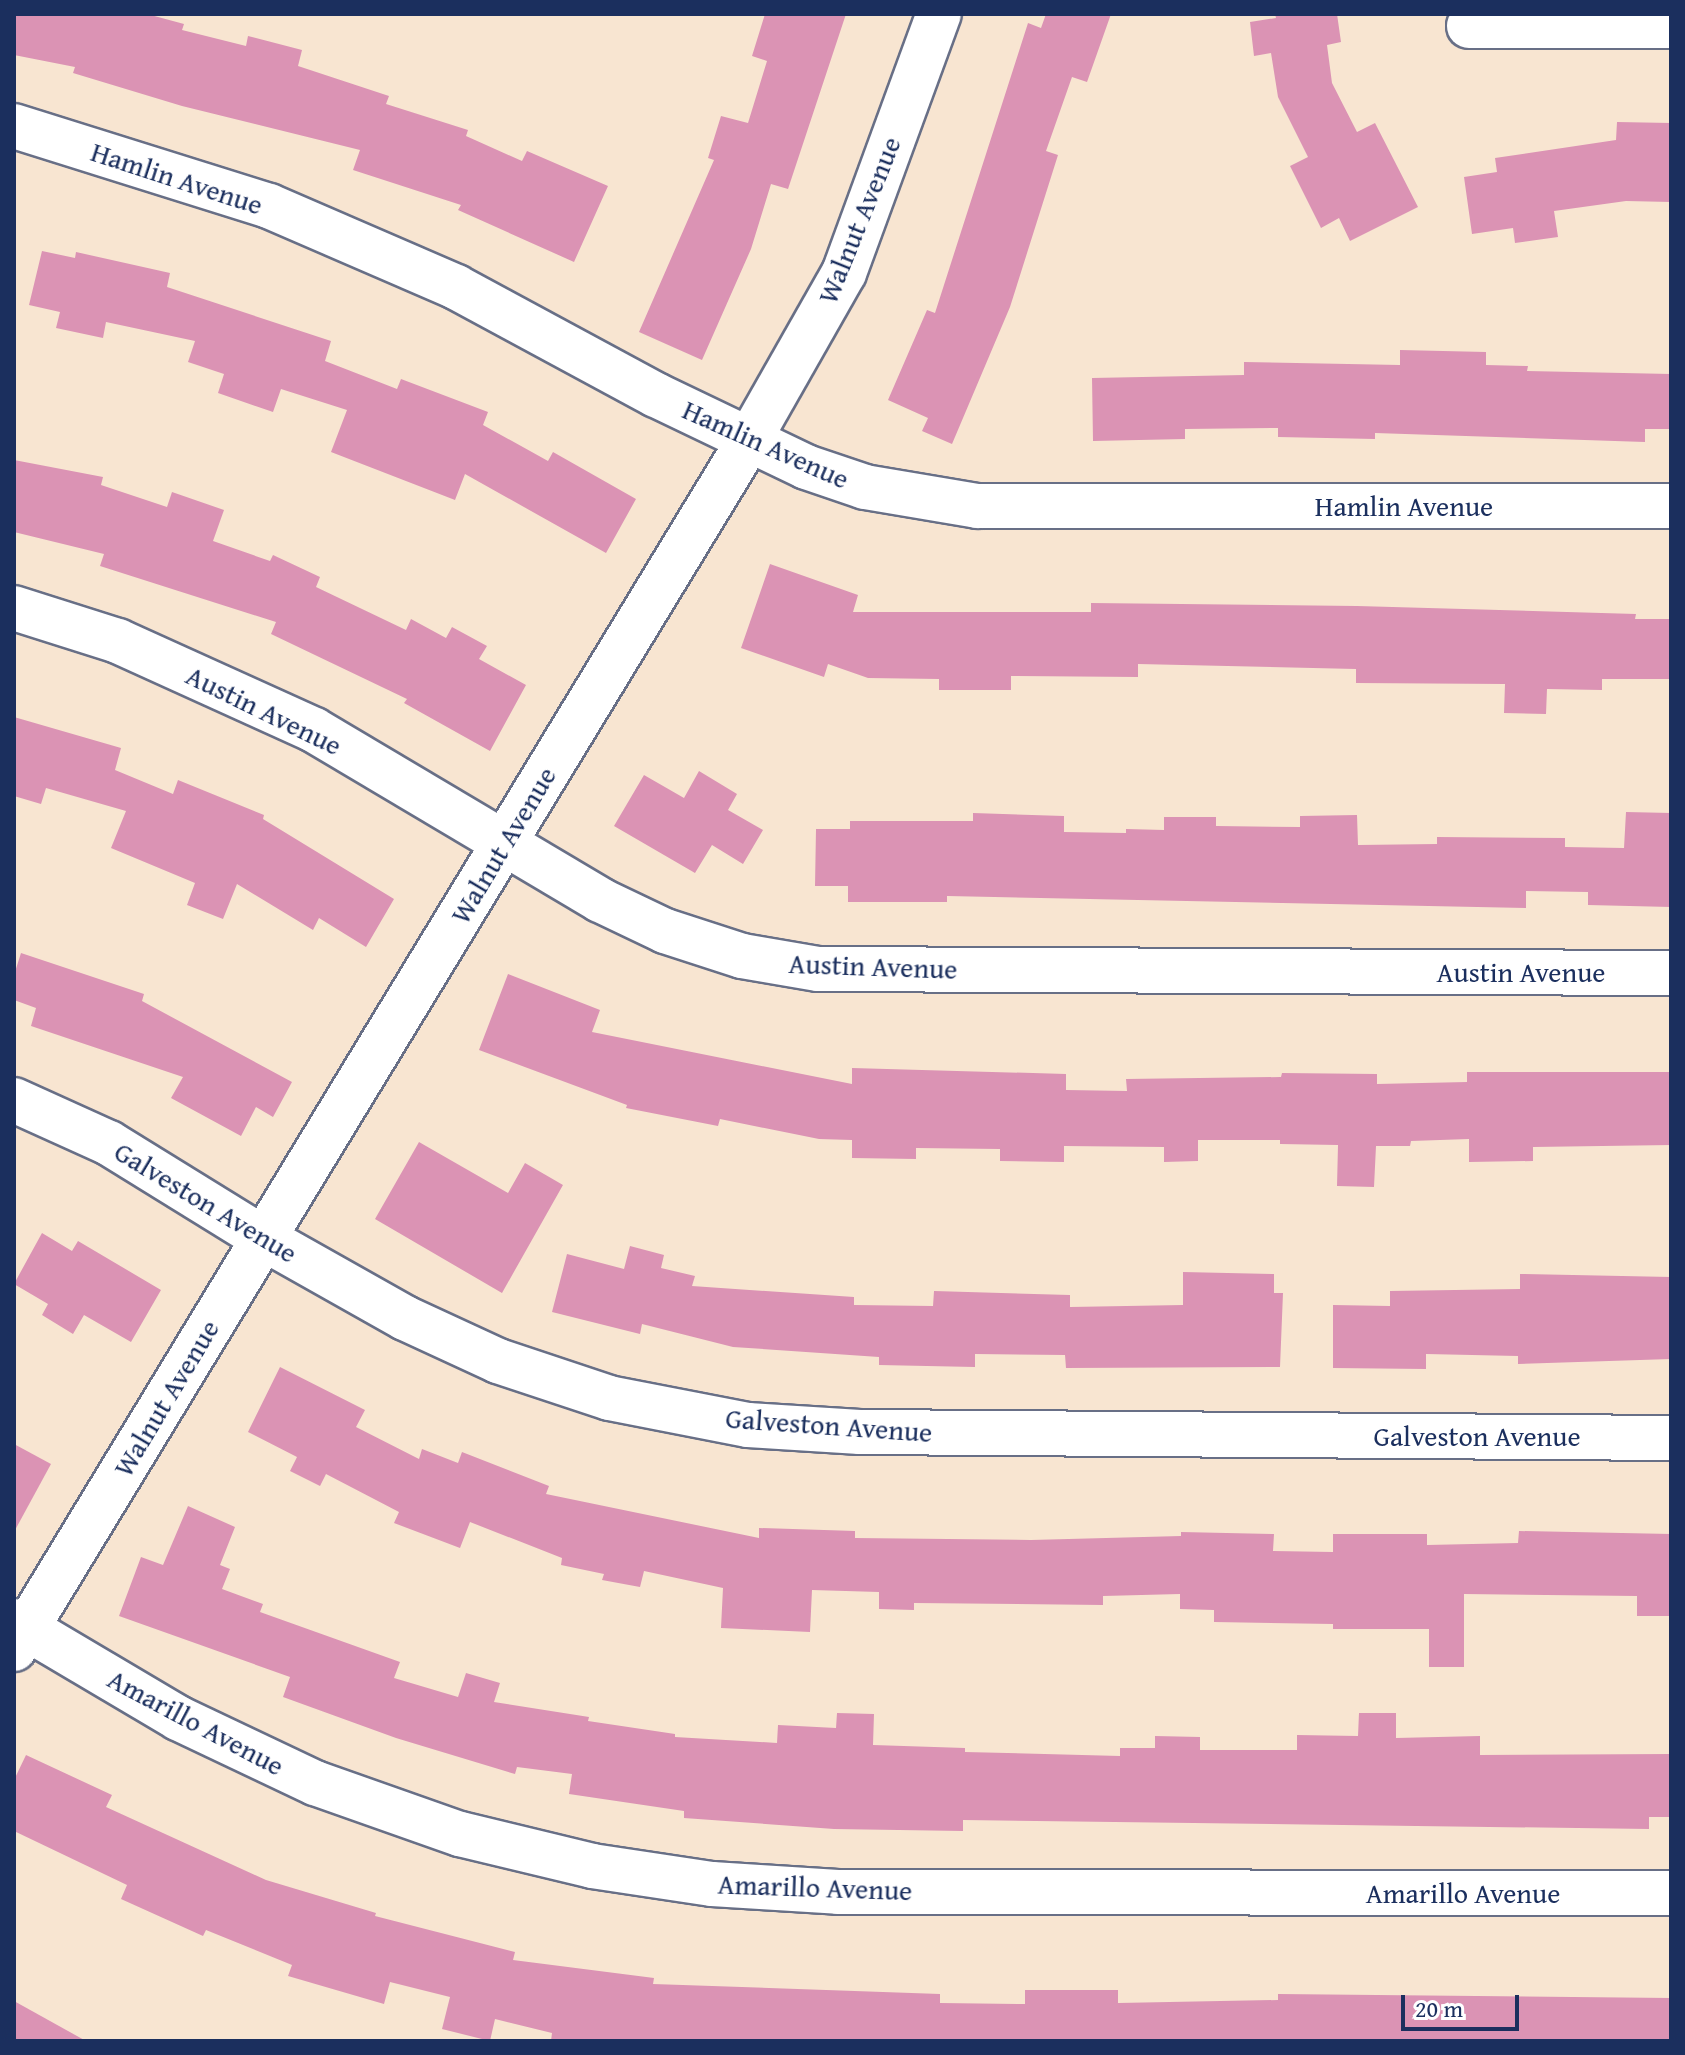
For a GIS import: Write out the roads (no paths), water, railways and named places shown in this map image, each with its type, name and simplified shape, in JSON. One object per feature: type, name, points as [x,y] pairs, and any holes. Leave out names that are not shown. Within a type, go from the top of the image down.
[{"type":"street","name":"Walnut Avenue","points":[[18,1633],[263,1238],[749,440],[844,273],[939,14]]},
{"type":"street","points":[[1469,26],[1671,26]]},
{"type":"street","name":"Hamlin Avenue","points":[[14,126],[269,206],[456,287],[656,395],[806,467],[865,487],[977,506],[1671,506]]},
{"type":"street","name":"Austin Avenue","points":[[14,608],[118,641],[314,730],[600,900],[665,931],[742,956],[818,969],[1671,973]]},
{"type":"street","name":"Galveston Avenue","points":[[14,1100],[109,1143],[263,1238],[405,1318],[498,1361],[609,1398],[748,1425],[860,1432],[1671,1438]]},
{"type":"street","name":"Amarillo Avenue","points":[[18,1633],[178,1718],[315,1783],[460,1834],[592,1866],[712,1884],[838,1892],[1671,1893]]}]
